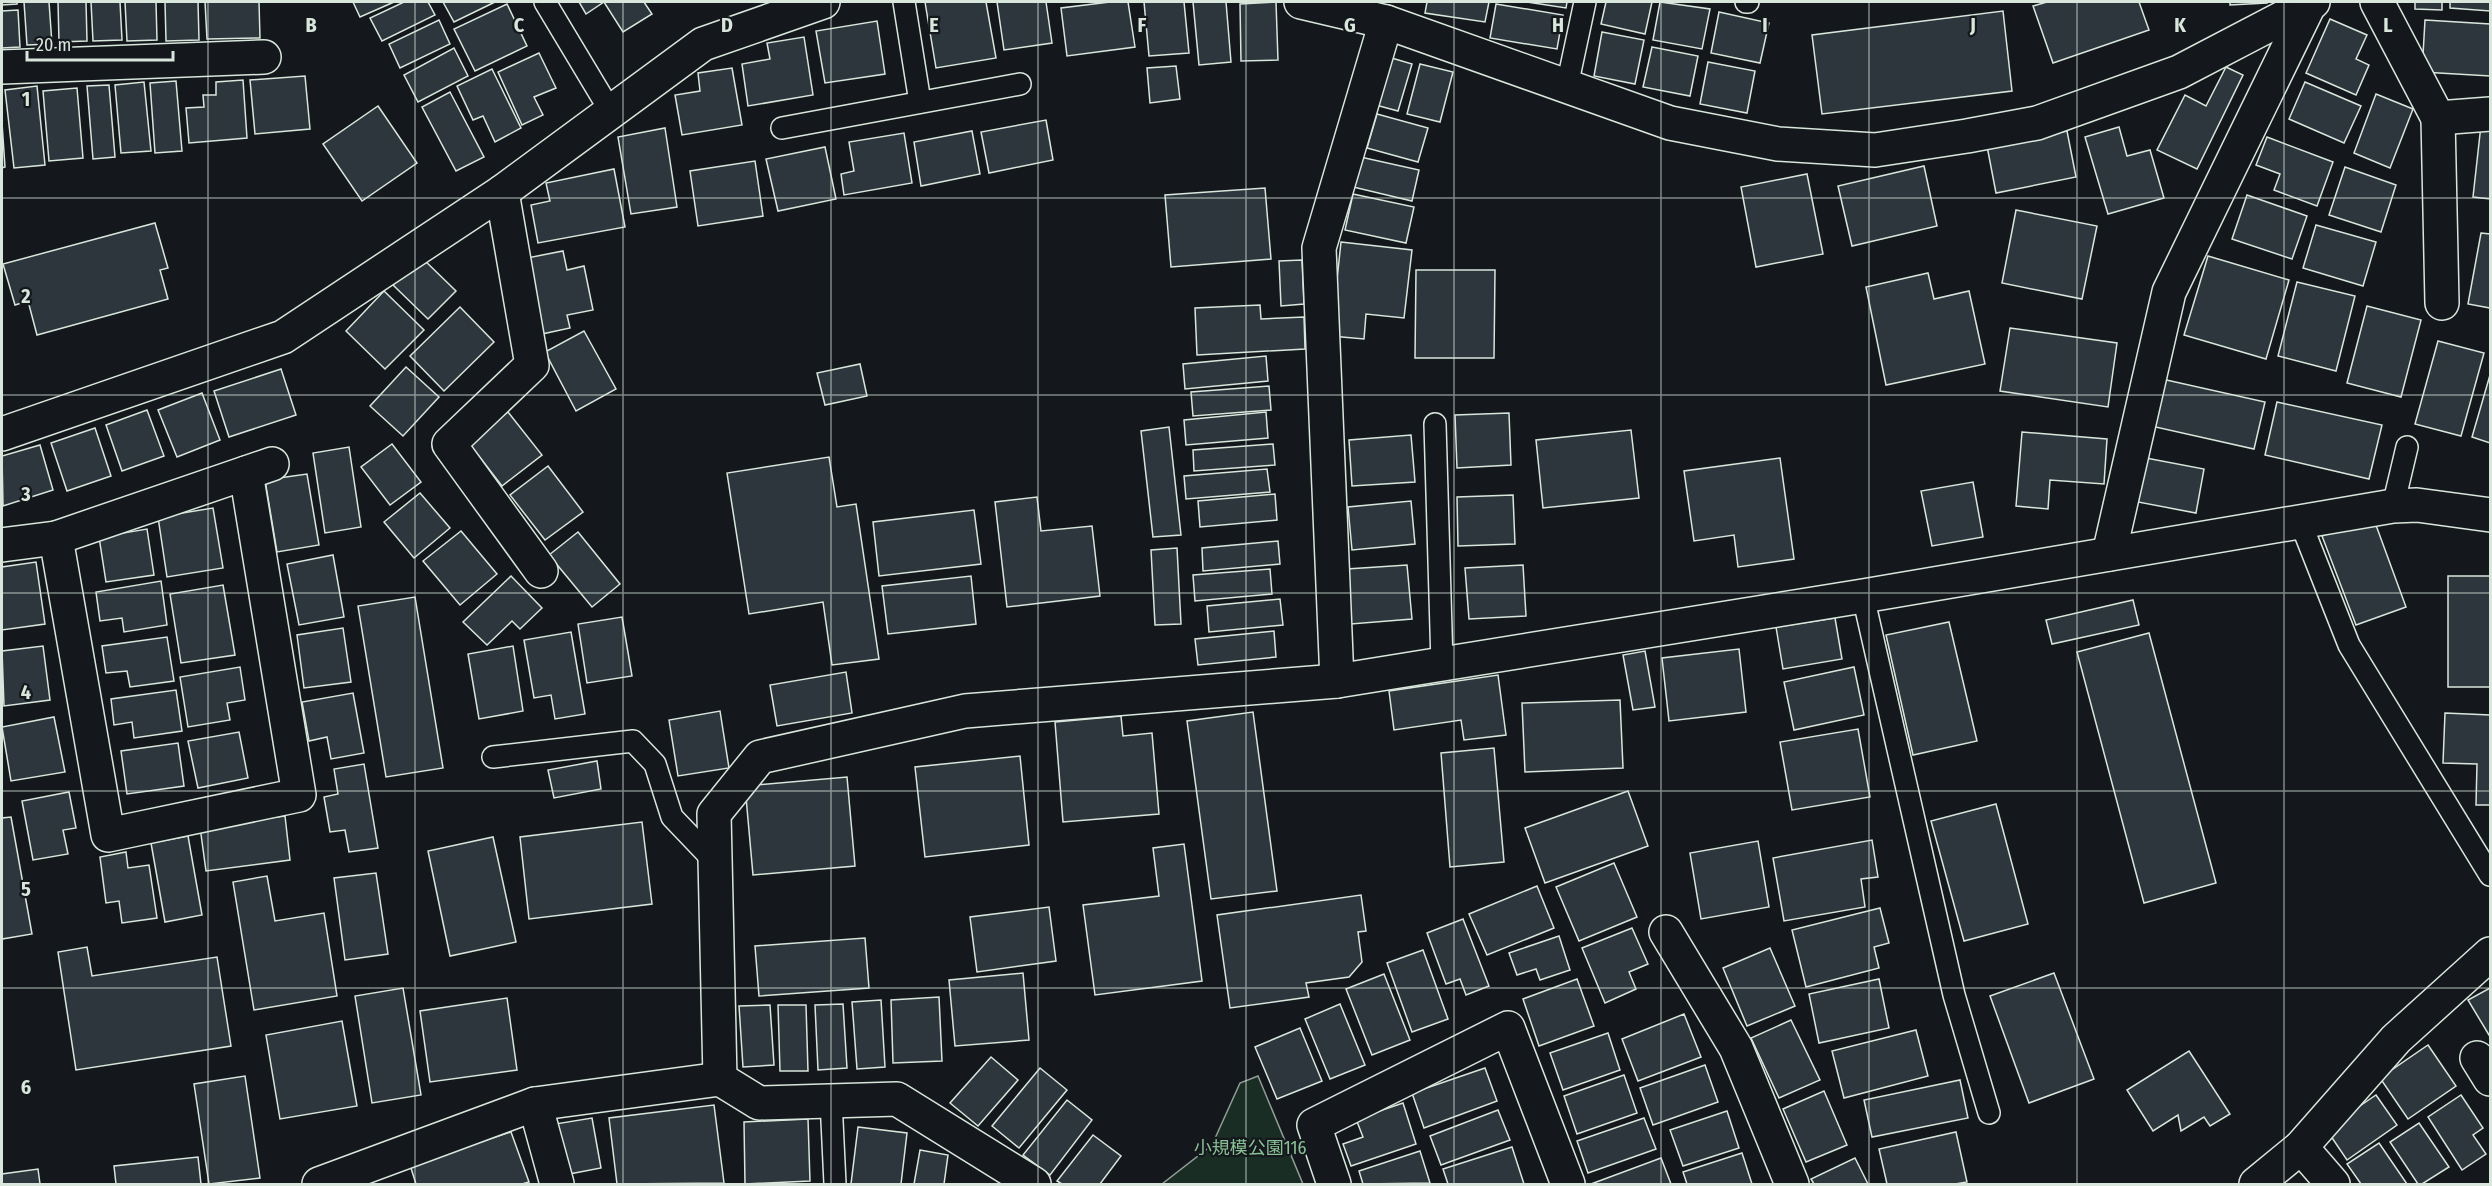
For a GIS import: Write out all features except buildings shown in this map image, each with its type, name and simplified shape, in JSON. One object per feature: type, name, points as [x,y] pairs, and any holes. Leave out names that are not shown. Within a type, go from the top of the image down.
[{"type":"street","points":[[2,434],[283,337],[502,192],[704,44],[823,2]]},
{"type":"street","points":[[1300,2],[1386,22],[1670,123],[1778,144],[1875,150],[2037,123],[2179,72],[2299,6]]},
{"type":"street","points":[[2377,2],[2438,117],[2442,303]]},
{"type":"street","points":[[2109,554],[2169,292],[2299,6]]},
{"type":"street","points":[[1337,681],[1319,248],[1386,22]]},
{"type":"street","points":[[2,67],[264,57]]},
{"type":"street","points":[[2438,117],[2490,114]]},
{"type":"street","points":[[502,192],[532,365],[449,444],[541,571]]},
{"type":"street","points":[[2,545],[56,538],[259,469],[299,795],[108,836],[56,538]]},
{"type":"street","points":[[720,1079],[714,814],[760,757],[965,711],[1337,681],[1863,596],[2393,506],[2417,505],[2490,515]]},
{"type":"street","points":[[1666,932],[1736,1048],[1792,1185]]},
{"type":"street","points":[[2256,1185],[2301,1147],[2396,1039],[2490,954]]},
{"type":"street","points":[[1334,1185],[1314,1125],[1508,1028],[1568,1185]]},
{"type":"street","points":[[319,1185],[535,1104],[720,1079],[759,1102],[897,1099],[1034,1185]]},
{"type":"street","points":[[535,1104],[557,1185]]},
{"type":"street","points":[[2301,1147],[2333,1185]]},
{"type":"lane","points":[[545,2],[611,112]]},
{"type":"lane","points":[[904,2],[921,102]]},
{"type":"lane","points":[[1567,86],[1585,2]]},
{"type":"lane","points":[[782,128],[1020,84]]},
{"type":"lane","points":[[1435,424],[1442,664]]},
{"type":"lane","points":[[2393,506],[2408,447]]},
{"type":"lane","points":[[2301,521],[2349,645],[2490,875]]},
{"type":"lane","points":[[1863,596],[1954,995],[1989,1113]]},
{"type":"lane","points":[[493,757],[633,741],[655,764],[672,817],[714,861]]},
{"type":"lane","points":[[831,1100],[835,1185]]},
{"type":"green space","name":"小規模公園116","points":[[1258,1076],[1303,1184],[1162,1184],[1212,1145],[1240,1083]]}]
